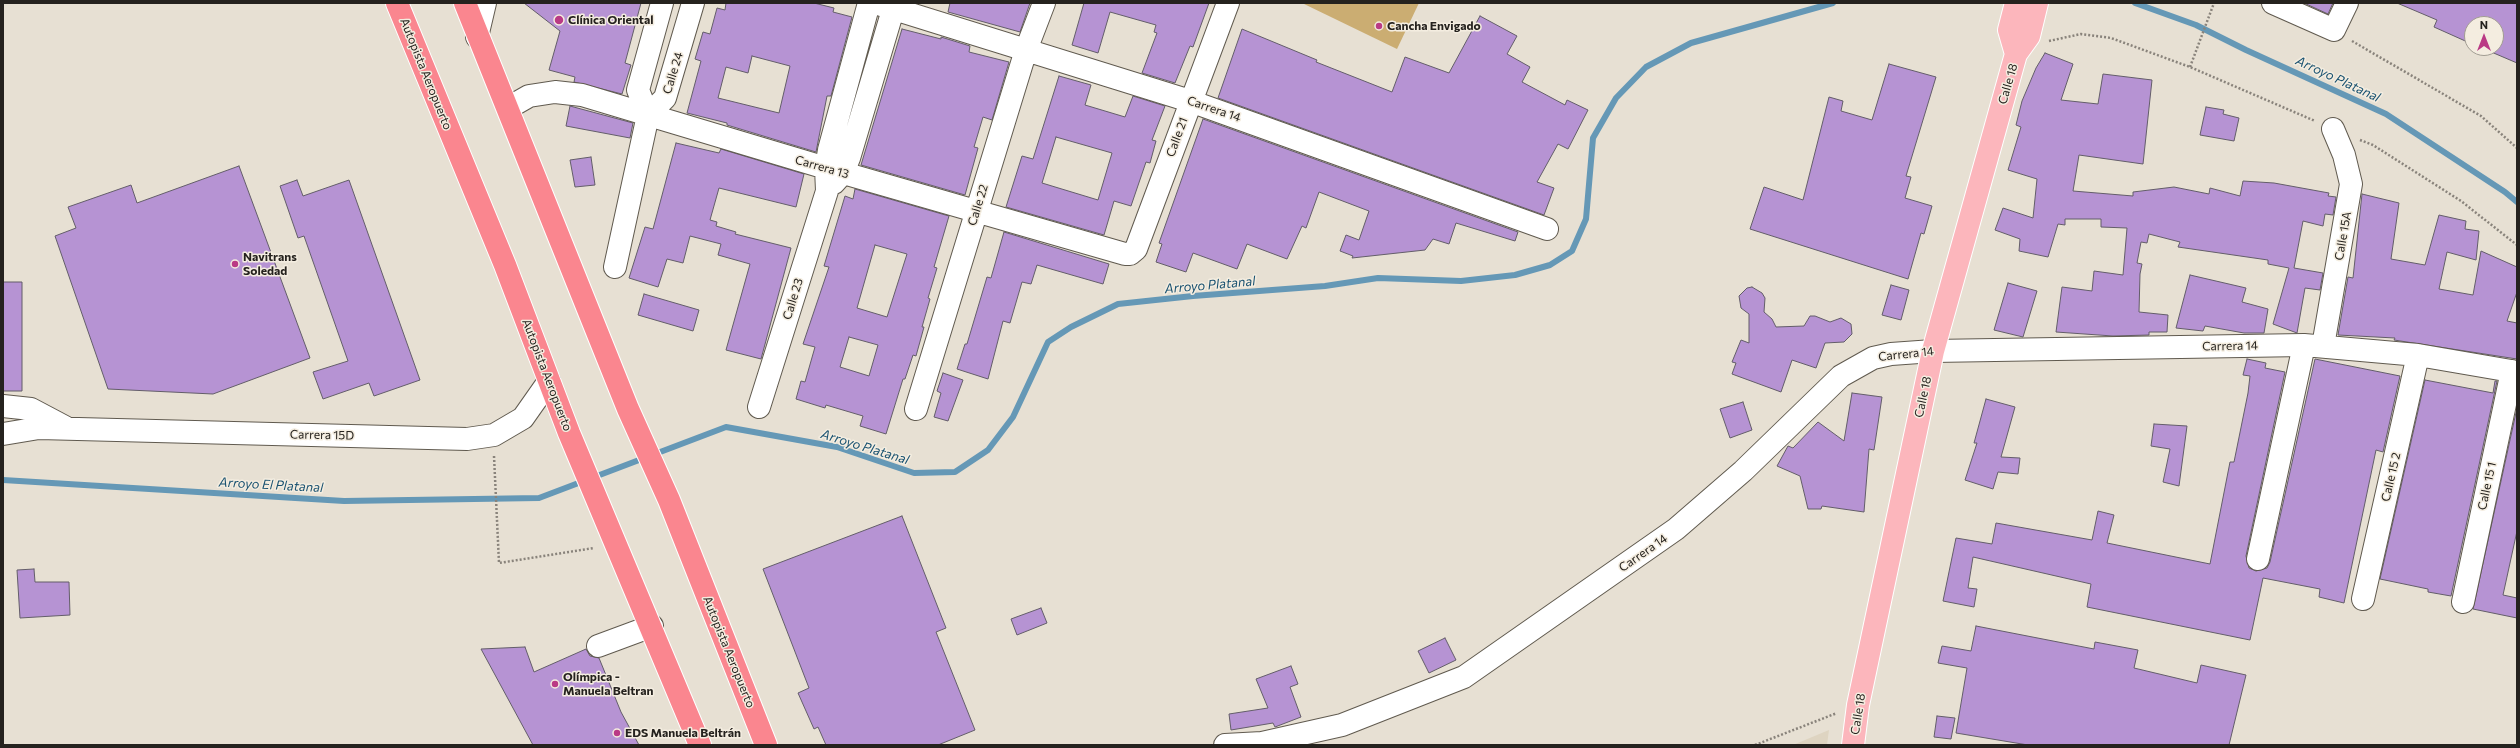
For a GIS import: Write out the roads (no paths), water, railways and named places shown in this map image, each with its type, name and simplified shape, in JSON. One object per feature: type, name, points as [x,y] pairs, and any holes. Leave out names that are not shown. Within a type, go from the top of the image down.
[{"type":"highway","name":"Autopista Aeropuerto","points":[[397,3],[505,264],[569,432],[652,626],[700,745]]},
{"type":"highway","name":"Autopista Aeropuerto","points":[[464,3],[508,108],[628,409],[669,500],[766,745]]},
{"type":"main road","name":"Calle 18","points":[[1853,745],[1858,705],[1933,351],[2016,54],[2029,36],[2026,5]]},
{"type":"street","points":[[477,37],[485,3]]},
{"type":"street","points":[[615,266],[648,115],[638,90],[662,3]]},
{"type":"street","name":"Calle 24","points":[[648,115],[665,98],[693,3]]},
{"type":"street","name":"Calle 23","points":[[835,170],[869,3]]},
{"type":"street","name":"Calle 22","points":[[916,409],[1026,50],[1044,3]]},
{"type":"street","name":"Calle 21","points":[[1136,249],[1190,101],[1228,3]]},
{"type":"street","points":[[2273,3],[2334,30],[2347,3]]},
{"type":"street","name":"Calle 23","points":[[759,407],[888,5]]},
{"type":"street","name":"Carrera 14","points":[[888,5],[1190,101],[1547,229]]},
{"type":"street","name":"Carrera 13","points":[[508,108],[529,96],[555,92],[582,94],[648,115],[1125,254],[1136,249]]},
{"type":"street","name":"Calle 15A","points":[[2258,559],[2314,345],[2351,184],[2346,160],[2333,129]]},
{"type":"street","name":"Carrera 14","points":[[1225,745],[1262,743],[1342,725],[1464,677],[1676,529],[1743,471],[1841,376],[1856,366],[1891,354],[1933,351],[2314,345],[2418,355],[2514,372]]},
{"type":"street","name":"Calle 15 2","points":[[2363,598],[2418,355]]},
{"type":"street","name":"Calle 15 1","points":[[2463,602],[2514,372]]},
{"type":"street","name":"Carrera 15D","points":[[3,434],[39,428],[467,439],[494,435],[524,418],[549,381]]},
{"type":"street","name":"Carrera 15D","points":[[3,406],[31,409],[69,429]]},
{"type":"street","points":[[598,646],[652,626]]},
{"type":"waterway","name":"Arroyo Platanal","points":[[3,480],[344,501],[539,498],[726,427],[837,447],[914,473],[955,472],[988,450],[1013,417],[1048,342],[1071,327],[1118,304],[1193,296],[1325,286],[1378,278],[1461,281],[1515,275],[1550,265],[1572,251],[1586,219],[1593,138],[1616,98],[1646,67],[1691,43],[1833,3]]},
{"type":"waterway","name":"Arroyo Platanal","points":[[2135,3],[2196,25],[2246,50],[2386,114],[2505,192],[2517,202]]},
{"type":"place","name":"Clínica Oriental","points":[[559,20]]},
{"type":"place","name":"Cancha Envigado","points":[[1379,26]]},
{"type":"place","name":"Navitrans Soledad","points":[[235,264]]},
{"type":"place","name":"Olímpica - Manuela Beltran","points":[[555,684]]},
{"type":"place","name":"EDS Manuela Beltrán","points":[[617,733]]},
{"type":"water label","name":"Arroyo El Platanal","points":[[271,485]]}]
